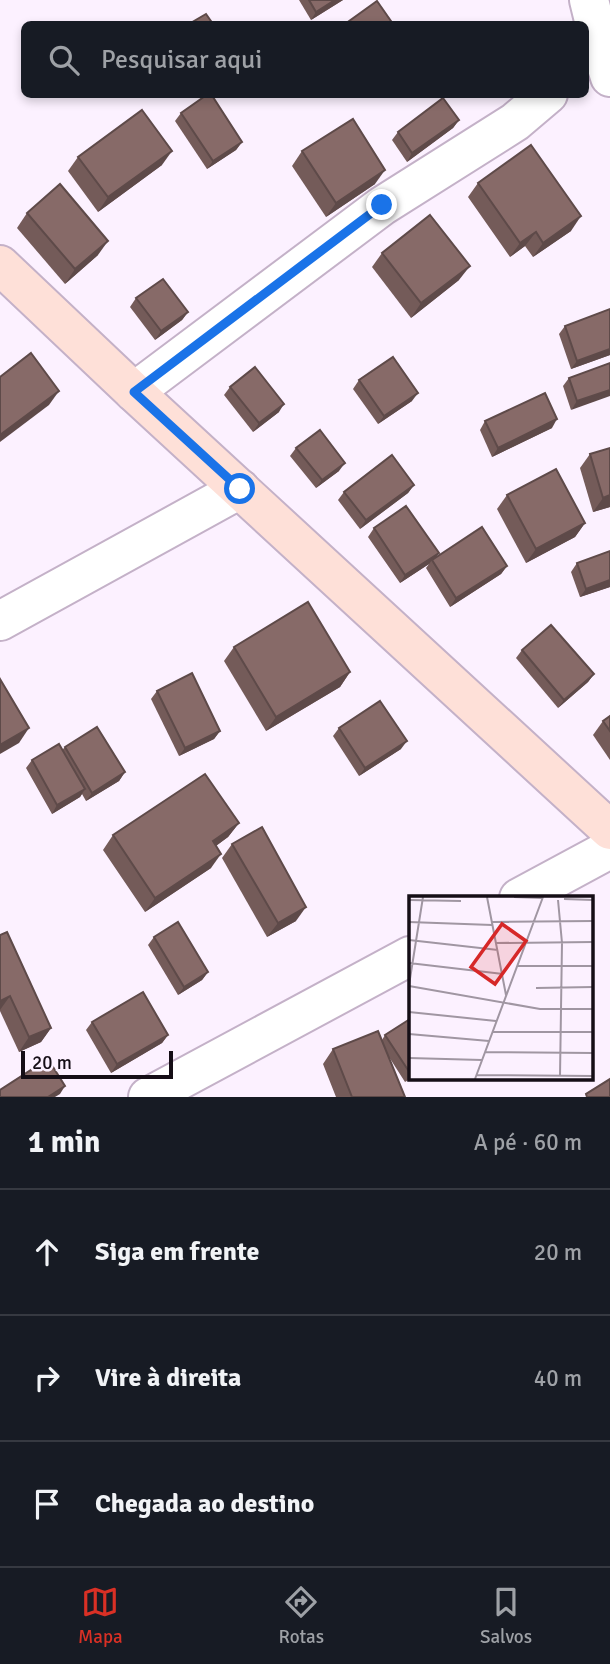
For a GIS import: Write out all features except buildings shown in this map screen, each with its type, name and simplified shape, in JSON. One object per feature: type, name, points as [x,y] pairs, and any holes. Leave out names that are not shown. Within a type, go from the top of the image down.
[{"type":"street","points":[[589,0],[602,58]]},
{"type":"street","points":[[134,392],[382,205],[516,122],[543,98]]},
{"type":"street","points":[[0,265],[134,392],[610,830]]},
{"type":"street","points":[[0,621],[240,489]]},
{"type":"street","points":[[523,896],[610,849]]},
{"type":"street","points":[[148,1097],[409,957]]},
{"type":"route","points":[[240,489],[134,392],[382,205]]}]
